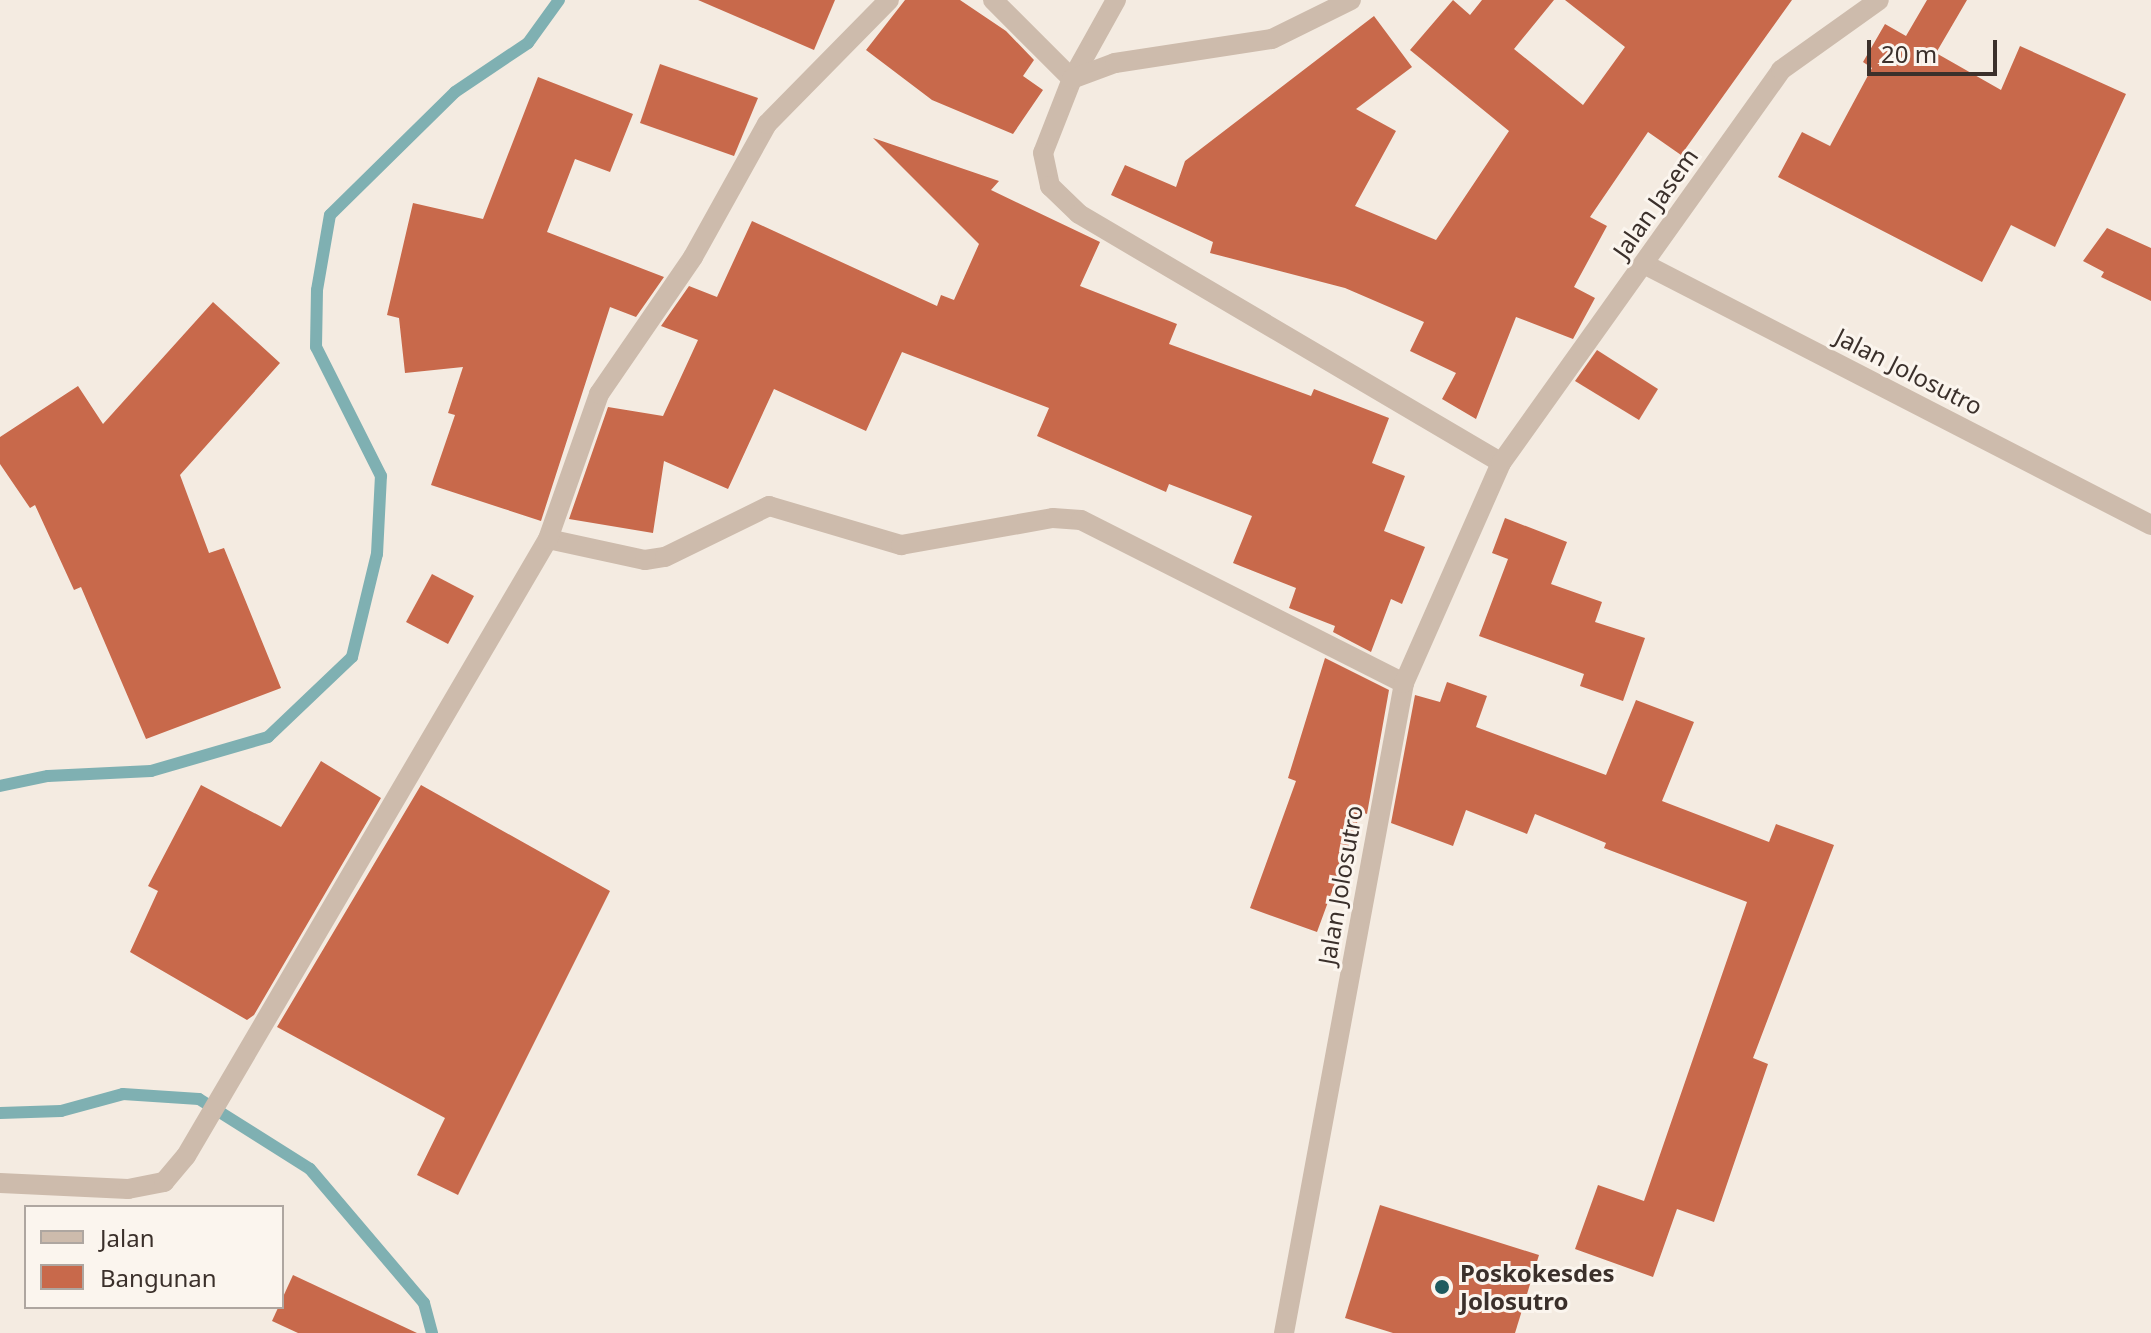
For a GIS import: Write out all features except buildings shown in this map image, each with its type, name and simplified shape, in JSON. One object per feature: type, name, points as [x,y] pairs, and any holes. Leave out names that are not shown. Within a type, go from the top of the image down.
[{"type":"street","points":[[0,1183],[128,1189],[164,1182],[204,1126],[548,539],[599,394],[693,257],[767,124],[889,0]]},
{"type":"street","points":[[993,0],[1072,79]]},
{"type":"street","points":[[1116,0],[1072,79],[1043,153],[1050,186],[1079,214],[1501,463]]},
{"type":"street","points":[[1072,79],[1115,63],[1272,39],[1351,0]]},
{"type":"street","name":"Jalan Jasem","points":[[1501,463],[1781,70],[1879,0]]},
{"type":"street","name":"Jalan Jolosutro","points":[[1644,264],[2151,525]]},
{"type":"street","name":"Jalan Jolosutro","points":[[1284,1333],[1404,683],[1501,463]]},
{"type":"street","points":[[548,539],[645,560],[665,557],[769,506],[791,508],[878,542],[901,545],[1053,518],[1081,520],[1404,683]]},
{"type":"waterway","points":[[0,786],[48,776],[151,771],[268,737],[352,657],[377,554],[381,476],[316,347],[317,290],[330,215],[455,92],[528,43],[559,0]]},
{"type":"waterway","points":[[0,1113],[61,1111],[123,1094],[199,1099],[310,1169],[424,1303],[432,1333]]},
{"type":"place","name":"Poskokesdes Jolosutro","points":[[1442,1287]]}]
